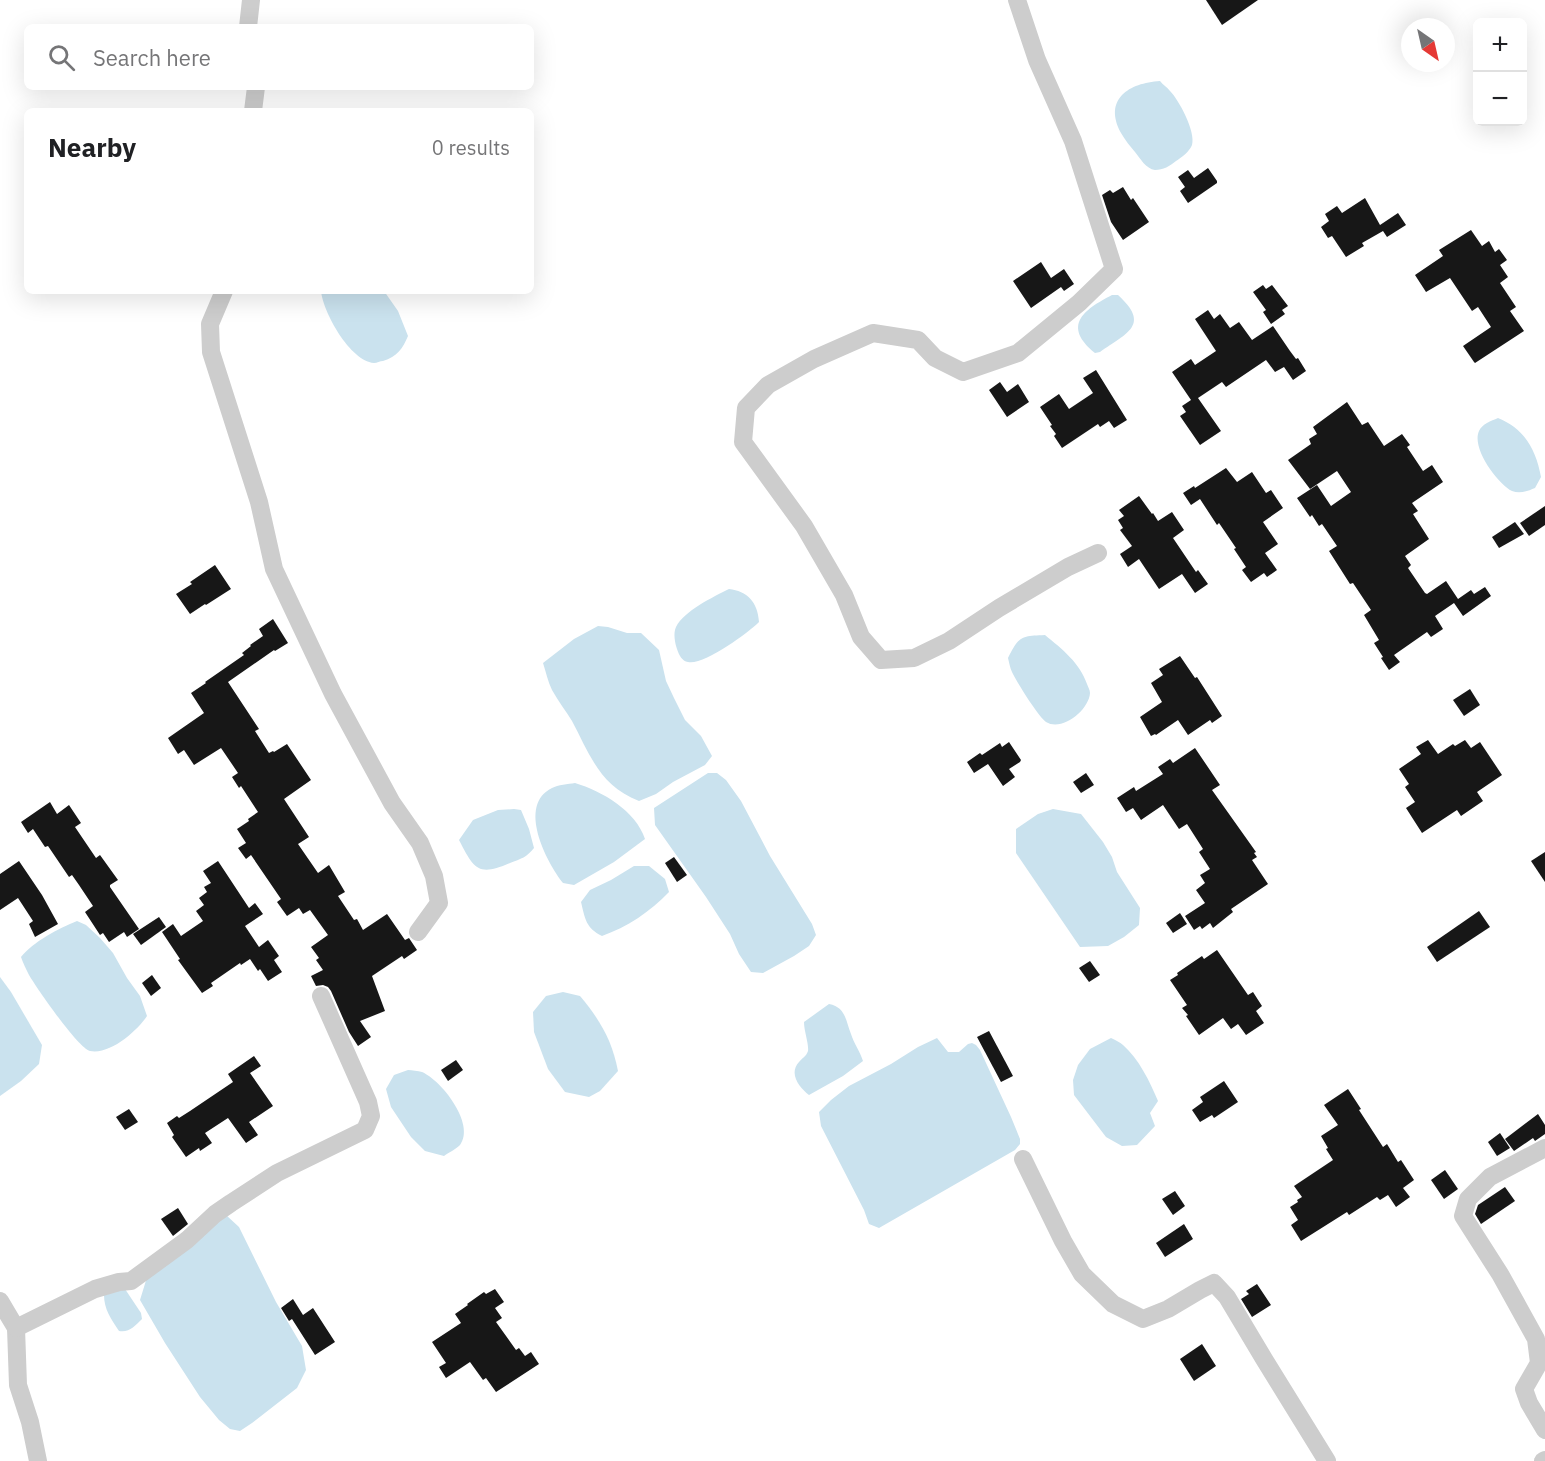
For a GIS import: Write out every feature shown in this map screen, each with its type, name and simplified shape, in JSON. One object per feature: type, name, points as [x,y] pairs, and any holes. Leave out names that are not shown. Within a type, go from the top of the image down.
[{"type":"street","points":[[248,24],[251,0]]},
{"type":"street","points":[[1017,0],[1037,60],[1073,141],[1114,269],[1078,303],[1018,352],[963,372],[935,358],[918,340],[873,333],[814,359],[768,385],[747,408],[743,442],[804,526],[844,595],[861,637],[881,660],[914,658],[949,641],[1068,567],[1098,553]]},
{"type":"street","points":[[253,108],[256,90]]},
{"type":"street","points":[[223,294],[210,324],[211,352],[259,502],[274,569],[333,694],[392,802],[420,843],[434,876],[439,903],[418,932]]},
{"type":"street","points":[[16,1328],[95,1289],[131,1281],[187,1240],[214,1214],[277,1173],[365,1130],[371,1116],[368,1102],[321,996]]},
{"type":"street","points":[[1545,1148],[1490,1177],[1468,1199],[1463,1216],[1500,1274],[1536,1339],[1539,1363],[1524,1389],[1529,1403],[1545,1430]]},
{"type":"street","points":[[1023,1159],[1083,1274],[1113,1304],[1143,1319],[1168,1309],[1214,1283],[1227,1297],[1327,1461]]},
{"type":"street","points":[[0,1301],[16,1328],[18,1385],[30,1422],[38,1461]]},
{"type":"water","points":[[1160,81],[1174,95],[1182,109],[1193,139],[1191,147],[1183,156],[1171,165],[1155,170],[1144,163],[1124,138],[1116,121],[1115,111],[1117,102],[1129,89]]},
{"type":"water","points":[[322,294],[386,294],[398,311],[408,336],[402,348],[383,361],[375,363],[365,360],[347,345],[339,334]]},
{"type":"water","points":[[1112,295],[1118,295],[1128,305],[1133,314],[1132,328],[1100,352],[1095,353],[1080,335],[1078,327],[1080,320],[1092,307]]},
{"type":"water","points":[[1498,418],[1522,434],[1532,449],[1541,477],[1535,488],[1521,492],[1512,491],[1493,473],[1482,456],[1479,447],[1479,431],[1484,425]]},
{"type":"water","points":[[729,589],[741,592],[754,603],[759,622],[736,641],[714,654],[695,662],[684,660],[676,644],[674,635],[676,627],[685,615]]},
{"type":"water","points":[[598,626],[627,633],[641,633],[659,650],[666,681],[685,720],[701,736],[712,756],[705,765],[656,794],[639,801],[615,787],[598,768],[552,690],[543,663],[574,639]]},
{"type":"water","points":[[1045,635],[1075,663],[1084,676],[1090,692],[1080,712],[1067,722],[1059,724],[1046,722],[1038,713],[1014,676],[1008,658],[1018,641],[1026,637]]},
{"type":"water","points":[[708,773],[717,773],[726,780],[741,801],[770,856],[812,924],[816,935],[809,946],[763,973],[751,972],[706,897],[655,825],[654,808]]},
{"type":"water","points":[[575,783],[607,797],[626,811],[641,829],[645,839],[614,862],[574,885],[563,883],[556,873],[543,848],[536,820],[537,807],[542,796],[554,787]]},
{"type":"water","points":[[1053,809],[1081,814],[1103,842],[1112,857],[1117,872],[1140,908],[1139,925],[1108,946],[1080,947],[1016,853],[1016,829],[1038,814]]},
{"type":"water","points":[[498,810],[521,810],[534,848],[524,857],[499,867],[484,870],[478,868],[473,864],[459,840],[473,820]]},
{"type":"water","points":[[634,866],[649,866],[665,879],[669,892],[638,918],[602,936],[587,922],[581,902],[590,890]]},
{"type":"water","points":[[77,921],[86,925],[113,953],[140,996],[147,1016],[122,1041],[98,1051],[90,1051],[76,1040],[33,982],[21,957],[47,936]]},
{"type":"water","points":[[0,977],[42,1045],[39,1064],[0,1096]]},
{"type":"water","points":[[563,992],[580,996],[599,1022],[612,1050],[618,1071],[600,1091],[589,1097],[565,1092],[548,1069],[534,1032],[533,1012],[546,996]]},
{"type":"water","points":[[829,1004],[839,1008],[842,1012],[863,1061],[843,1076],[809,1095],[799,1085],[795,1076],[796,1067],[808,1051],[804,1022]]},
{"type":"water","points":[[937,1038],[948,1052],[959,1052],[972,1043],[980,1050],[1011,1117],[1020,1144],[1015,1150],[879,1228],[869,1224],[821,1126],[819,1112],[849,1086]]},
{"type":"water","points":[[1111,1038],[1122,1044],[1134,1057],[1158,1101],[1150,1113],[1155,1126],[1137,1145],[1122,1146],[1106,1137],[1074,1095],[1073,1080],[1078,1065],[1090,1049]]},
{"type":"water","points":[[408,1070],[422,1072],[430,1077],[447,1093],[460,1115],[464,1136],[460,1145],[444,1156],[425,1151],[411,1137],[391,1107],[386,1089],[394,1075]]},
{"type":"water","points":[[226,1215],[239,1227],[276,1302],[302,1346],[306,1370],[297,1388],[240,1431],[230,1429],[219,1420],[200,1397],[140,1300],[148,1274]]},
{"type":"water","points":[[125,1289],[141,1313],[142,1319],[129,1330],[119,1331],[107,1309],[104,1295]]},
{"type":"building","points":[[1206,0],[1258,0],[1222,25]]},
{"type":"building","points":[[1208,168],[1217,183],[1188,203],[1180,191],[1185,187],[1178,177],[1188,170],[1194,178]]},
{"type":"building","points":[[1123,187],[1149,222],[1123,240],[1111,222],[1102,195],[1110,190],[1113,193]]},
{"type":"building","points":[[1365,198],[1380,225],[1398,213],[1406,225],[1387,237],[1383,231],[1362,243],[1364,246],[1346,257],[1332,236],[1328,238],[1321,227],[1329,221],[1325,214],[1337,206],[1342,213]]},
{"type":"building","points":[[1471,230],[1482,246],[1489,241],[1495,252],[1499,249],[1507,260],[1500,265],[1508,277],[1500,283],[1516,307],[1510,311],[1524,331],[1475,363],[1463,346],[1491,327],[1478,307],[1472,311],[1450,278],[1426,292],[1415,275],[1443,256],[1439,250]]},
{"type":"building","points":[[1041,262],[1051,278],[1064,269],[1074,284],[1064,291],[1061,287],[1031,308],[1013,281]]},
{"type":"building","points":[[1263,285],[1266,289],[1272,285],[1288,306],[1282,310],[1285,314],[1271,324],[1263,312],[1266,310],[1253,292]]},
{"type":"building","points":[[1208,310],[1214,319],[1220,314],[1230,328],[1239,322],[1252,340],[1273,326],[1306,371],[1293,380],[1284,367],[1275,372],[1266,360],[1226,387],[1222,382],[1198,398],[1221,431],[1200,445],[1180,416],[1186,412],[1182,406],[1191,400],[1172,372],[1191,359],[1195,365],[1216,351],[1195,319]]},
{"type":"building","points":[[1096,370],[1127,420],[1114,428],[1109,421],[1100,427],[1098,424],[1062,448],[1054,436],[1056,434],[1050,426],[1052,425],[1040,407],[1059,394],[1069,409],[1093,393],[1083,378]]},
{"type":"building","points":[[1000,382],[1007,392],[1018,384],[1029,402],[1007,417],[989,390]]},
{"type":"building","points":[[1347,402],[1362,425],[1368,422],[1384,446],[1402,434],[1410,445],[1407,447],[1423,471],[1432,465],[1443,482],[1412,503],[1418,511],[1413,514],[1429,539],[1405,556],[1411,565],[1408,568],[1425,593],[1427,594],[1446,581],[1458,599],[1471,590],[1474,594],[1485,587],[1491,596],[1463,616],[1454,603],[1435,616],[1443,629],[1431,637],[1427,632],[1394,655],[1400,662],[1389,670],[1374,643],[1379,640],[1364,615],[1371,610],[1353,583],[1350,584],[1329,551],[1337,546],[1322,524],[1319,526],[1312,515],[1310,517],[1297,498],[1317,485],[1331,506],[1351,492],[1337,471],[1310,489],[1288,460],[1311,444],[1309,439],[1317,434],[1313,427]]},
{"type":"building","points":[[1226,468],[1237,482],[1252,472],[1266,493],[1271,490],[1283,508],[1263,522],[1278,544],[1265,553],[1277,570],[1267,577],[1264,573],[1251,582],[1242,570],[1246,567],[1234,549],[1236,548],[1219,523],[1217,525],[1200,499],[1191,505],[1183,493]]},
{"type":"building","points":[[1139,496],[1158,521],[1172,512],[1184,530],[1173,538],[1196,572],[1198,570],[1208,584],[1195,593],[1182,574],[1159,589],[1139,559],[1128,567],[1120,554],[1132,546],[1120,530],[1123,528],[1118,520],[1124,516],[1119,510]]},
{"type":"building","points":[[1545,506],[1545,525],[1529,536],[1520,523]]},
{"type":"building","points":[[1515,522],[1524,534],[1499,548],[1492,537]]},
{"type":"building","points":[[215,565],[231,589],[190,614],[176,594]]},
{"type":"building","points":[[273,619],[288,643],[228,682],[259,729],[255,731],[269,753],[287,744],[311,780],[284,799],[309,837],[298,844],[318,873],[329,865],[345,892],[338,896],[363,930],[387,914],[405,940],[409,938],[417,950],[404,959],[402,956],[372,976],[385,1011],[360,1021],[371,1037],[358,1046],[349,1032],[331,991],[323,985],[316,986],[311,976],[323,970],[316,960],[319,958],[311,947],[328,935],[310,910],[303,914],[299,908],[287,916],[277,902],[281,899],[251,855],[246,859],[238,848],[246,843],[237,829],[258,812],[241,786],[239,788],[232,777],[238,773],[221,748],[194,765],[184,750],[178,754],[168,738],[204,713],[191,693],[244,655],[242,653],[263,636],[259,629]]},
{"type":"building","points":[[1180,656],[1195,678],[1197,677],[1222,716],[1212,723],[1210,720],[1188,735],[1178,720],[1151,736],[1140,717],[1162,702],[1151,683],[1163,675],[1159,669]]},
{"type":"building","points":[[1470,689],[1480,705],[1464,716],[1453,700]]},
{"type":"building","points":[[1428,740],[1438,754],[1453,744],[1455,746],[1465,740],[1471,748],[1480,742],[1502,775],[1477,792],[1483,801],[1461,816],[1457,810],[1422,833],[1406,808],[1415,802],[1405,787],[1409,784],[1399,769],[1421,754],[1416,747]]},
{"type":"building","points":[[1009,742],[1021,760],[1009,769],[1015,777],[1003,786],[988,764],[974,773],[967,762],[1000,743],[1002,747]]},
{"type":"building","points":[[1195,748],[1220,785],[1212,790],[1256,852],[1254,853],[1257,857],[1252,860],[1268,884],[1231,909],[1233,912],[1213,928],[1210,923],[1202,929],[1200,926],[1194,930],[1185,916],[1205,903],[1196,890],[1205,883],[1200,875],[1210,869],[1199,852],[1203,849],[1187,824],[1179,829],[1163,805],[1141,820],[1133,808],[1126,812],[1117,798],[1134,787],[1136,791],[1163,774],[1158,767],[1170,759],[1173,763]]},
{"type":"building","points":[[1086,773],[1094,785],[1081,793],[1073,782]]},
{"type":"building","points":[[50,802],[57,814],[69,805],[81,823],[75,827],[96,858],[100,855],[118,880],[110,887],[139,929],[127,937],[124,932],[109,942],[103,933],[100,935],[85,912],[93,906],[79,885],[72,875],[69,877],[33,829],[28,833],[21,822]]},
{"type":"building","points":[[1545,852],[1545,882],[1531,861]]},
{"type":"building","points":[[674,857],[687,875],[677,882],[665,863]]},
{"type":"building","points":[[19,861],[58,924],[35,937],[29,924],[33,921],[18,898],[0,910],[0,874]]},
{"type":"building","points":[[218,861],[249,908],[255,903],[263,914],[245,926],[259,947],[268,940],[279,956],[274,960],[282,972],[268,981],[250,959],[241,965],[240,963],[211,983],[213,986],[202,993],[178,960],[180,959],[162,932],[173,924],[181,936],[203,921],[196,911],[204,905],[199,898],[207,892],[204,887],[211,883],[203,871]]},
{"type":"building","points":[[1479,911],[1490,927],[1437,962],[1427,947]]},
{"type":"building","points":[[1180,913],[1187,924],[1173,933],[1166,923]]},
{"type":"building","points":[[159,917],[166,927],[141,945],[133,934]]},
{"type":"building","points":[[1217,950],[1248,995],[1253,992],[1262,1006],[1256,1011],[1264,1023],[1246,1035],[1238,1024],[1231,1029],[1223,1018],[1199,1035],[1182,1008],[1187,1005],[1170,980],[1202,956],[1204,959]]},
{"type":"building","points":[[1090,961],[1100,975],[1089,982],[1079,968]]},
{"type":"building","points":[[152,975],[161,988],[151,996],[142,983]]},
{"type":"building","points":[[989,1031],[1013,1076],[1001,1082],[977,1037]]},
{"type":"building","points":[[254,1056],[261,1066],[250,1073],[273,1106],[249,1122],[258,1135],[246,1143],[228,1118],[205,1133],[212,1143],[186,1157],[172,1137],[174,1135],[167,1123],[177,1116],[179,1118],[233,1082],[228,1074]]},
{"type":"building","points":[[456,1060],[463,1070],[448,1081],[441,1070]]},
{"type":"building","points":[[1224,1081],[1238,1102],[1214,1118],[1212,1115],[1200,1122],[1192,1110],[1203,1102],[1200,1097]]},
{"type":"building","points":[[1348,1089],[1383,1147],[1387,1144],[1398,1162],[1401,1160],[1414,1180],[1403,1188],[1410,1197],[1396,1207],[1388,1195],[1380,1200],[1377,1197],[1349,1215],[1347,1212],[1301,1241],[1291,1225],[1298,1220],[1290,1207],[1302,1197],[1294,1186],[1333,1160],[1321,1136],[1338,1125],[1324,1105]]},
{"type":"building","points":[[129,1109],[138,1122],[125,1130],[116,1117]]},
{"type":"building","points":[[1538,1114],[1545,1125],[1545,1134],[1535,1141],[1533,1138],[1514,1151],[1505,1139]]},
{"type":"building","points":[[1500,1133],[1510,1148],[1497,1156],[1488,1142]]},
{"type":"building","points":[[1445,1170],[1458,1189],[1444,1199],[1431,1180]]},
{"type":"building","points":[[1505,1187],[1515,1201],[1481,1224],[1475,1214],[1478,1205]]},
{"type":"building","points":[[1175,1191],[1185,1206],[1173,1215],[1162,1199]]},
{"type":"building","points":[[178,1208],[188,1224],[173,1236],[161,1219]]},
{"type":"building","points":[[1184,1224],[1193,1239],[1165,1257],[1156,1243]]},
{"type":"building","points":[[1257,1284],[1271,1305],[1252,1317],[1241,1299],[1249,1294],[1246,1291]]},
{"type":"building","points":[[495,1289],[504,1302],[495,1308],[502,1318],[496,1322],[516,1350],[519,1348],[525,1356],[531,1352],[539,1364],[496,1392],[486,1378],[483,1380],[470,1362],[446,1378],[439,1367],[446,1363],[432,1342],[461,1323],[455,1314],[484,1292],[486,1294]]},
{"type":"building","points":[[293,1299],[303,1315],[313,1308],[335,1342],[315,1355],[292,1319],[289,1321],[281,1308]]},
{"type":"building","points":[[1202,1344],[1216,1366],[1194,1381],[1180,1359]]}]
